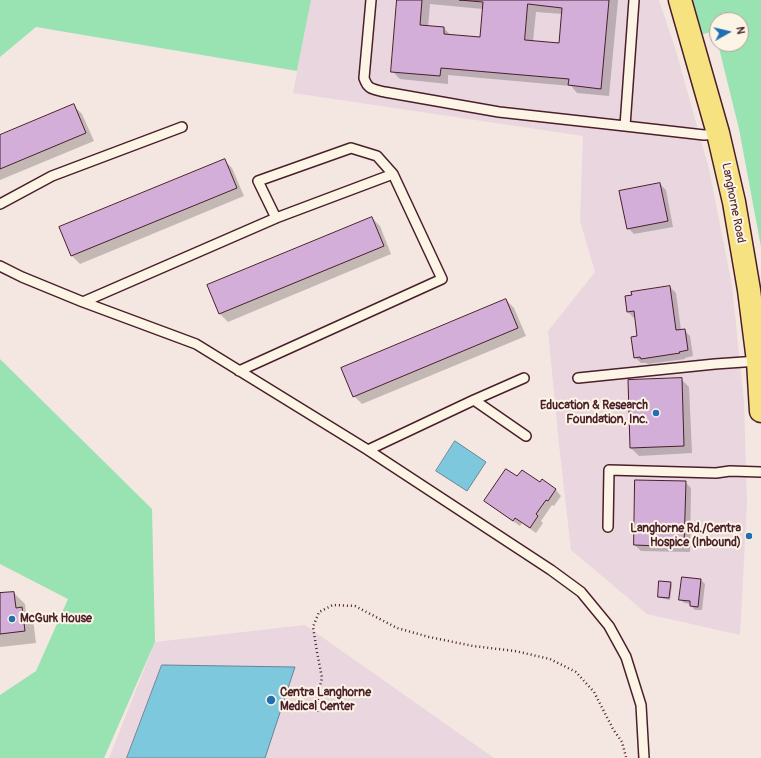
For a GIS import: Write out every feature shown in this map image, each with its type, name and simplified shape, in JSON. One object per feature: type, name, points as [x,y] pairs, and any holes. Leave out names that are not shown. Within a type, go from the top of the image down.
[{"type":"main road","name":"Langhorne Road","points":[[680,0],[718,134],[734,202],[748,282],[758,361],[761,411]]},
{"type":"lane","points":[[371,0],[364,78],[366,85],[372,89],[499,112],[704,136],[718,134]]},
{"type":"lane","points":[[625,126],[634,0]]},
{"type":"lane","points":[[0,204],[52,176],[182,128]]},
{"type":"lane","points":[[239,370],[442,279],[393,174],[378,156],[351,148],[258,181],[276,218]]},
{"type":"lane","points":[[83,302],[276,218],[393,174]]},
{"type":"lane","points":[[0,266],[22,277],[83,302],[196,344],[368,450],[551,570],[581,592],[609,626],[626,657],[641,705],[644,758]]},
{"type":"lane","points":[[578,378],[758,361]]},
{"type":"lane","points":[[368,450],[524,378]]},
{"type":"lane","points":[[474,400],[526,436]]},
{"type":"lane","points":[[608,527],[609,470],[716,473],[730,471],[761,472]]},
{"type":"path","points":[[317,712],[318,696],[322,678],[313,627],[318,612],[333,605],[355,606],[396,628],[429,637],[473,646],[515,651],[550,660],[576,672],[594,692],[613,729],[622,742],[626,757]]},
{"type":"shaded area","points":[[311,0],[659,0],[676,51],[709,169],[732,285],[744,402],[747,504],[740,635],[647,614],[571,550],[548,331],[595,272],[580,221],[583,136],[293,93]]},
{"type":"shaded area","name":"Centra Langhorne Medical Center","points":[[305,625],[494,758],[109,758],[155,642]]},
{"type":"green space","points":[[0,0],[311,0],[297,71],[36,27],[0,57]]},
{"type":"green space","points":[[692,0],[761,0],[761,247],[739,129],[720,52],[749,52],[749,12],[709,12],[709,32],[703,34]]},
{"type":"green space","points":[[0,359],[152,509],[155,642],[104,758],[0,758],[0,695],[36,671],[68,599],[0,564]]},
{"type":"water","points":[[455,441],[486,462],[467,491],[436,471]]},
{"type":"water","points":[[162,665],[295,667],[265,758],[127,758]]},
{"type":"building","points":[[397,0],[422,0],[420,25],[444,27],[444,34],[480,37],[483,2],[459,0],[609,0],[601,89],[568,85],[569,79],[441,68],[440,76],[391,72]],"holes":[[[528,4],[562,8],[559,43],[525,40]]]},
{"type":"building","points":[[74,104],[86,133],[0,169],[0,135]]},
{"type":"building","points":[[225,159],[237,188],[71,256],[59,227]]},
{"type":"building","points":[[660,183],[668,221],[627,229],[619,191]]},
{"type":"building","points":[[372,217],[384,246],[219,314],[207,285]]},
{"type":"building","points":[[670,286],[676,330],[685,329],[688,350],[679,352],[680,353],[641,359],[640,357],[634,358],[631,337],[637,336],[634,311],[627,312],[625,296],[632,295],[631,292]]},
{"type":"building","points":[[506,299],[518,328],[353,397],[341,368]]},
{"type":"building","name":"Education & Research Foundation, Inc.","points":[[682,378],[684,446],[630,448],[628,380]]},
{"type":"building","points":[[506,469],[517,476],[522,470],[540,482],[542,479],[556,489],[548,501],[546,500],[536,514],[538,516],[530,528],[515,518],[513,521],[484,501]]},
{"type":"building","points":[[635,480],[686,481],[684,547],[634,545]]},
{"type":"building","points":[[682,577],[701,579],[698,607],[690,606],[690,601],[679,600]]},
{"type":"building","points":[[659,581],[671,582],[669,598],[658,597]]},
{"type":"building","name":"McGurk House","points":[[14,592],[16,608],[22,607],[25,631],[0,634],[0,593]]},
{"type":"place","name":"Education & Research Foundation, Inc.","points":[[656,413]]},
{"type":"place","name":"Langhorne Rd./Centra Hospice (Inbound)","points":[[749,536]]},
{"type":"place","name":"McGurk House","points":[[12,619]]},
{"type":"place","name":"Centra Langhorne Medical Center","points":[[271,700]]}]
